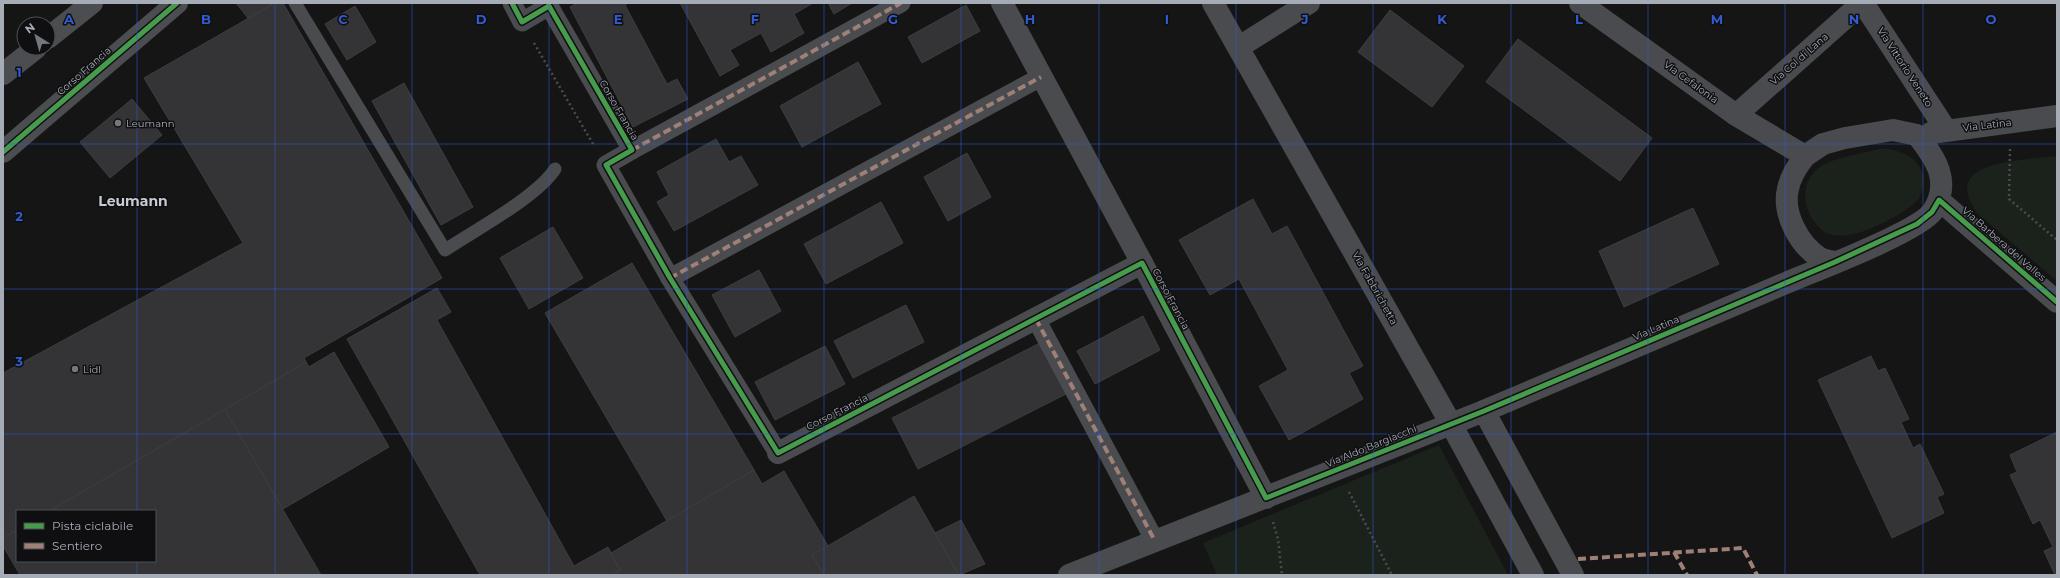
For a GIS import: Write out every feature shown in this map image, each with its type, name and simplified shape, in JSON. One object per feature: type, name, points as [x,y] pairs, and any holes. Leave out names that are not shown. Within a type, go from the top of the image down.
[{"type":"main road","points":[[56,32],[92,3]]},
{"type":"main road","name":"Corso Francia","points":[[3,152],[177,3]]},
{"type":"main road","points":[[3,74],[26,56]]},
{"type":"street","points":[[512,3],[522,22]]},
{"type":"street","name":"Corso Francia","points":[[901,3],[606,165],[670,278],[778,454],[1142,264]]},
{"type":"street","name":"Corso Francia","points":[[1002,3],[1266,498]]},
{"type":"street","name":"Via Fabbrichetta","points":[[1213,3],[1451,424],[1532,575]]},
{"type":"street","points":[[1239,47],[1309,3]]},
{"type":"street","name":"Via Cefalonia","points":[[1580,3],[1736,115],[1805,156]]},
{"type":"street","name":"Via Col di Lana","points":[[1736,115],[1863,3]]},
{"type":"street","name":"Via Vittorio Veneto","points":[[1863,3],[1946,130]]},
{"type":"street","name":"Corso Francia","points":[[522,22],[552,5],[632,150]]},
{"type":"street","points":[[670,278],[1041,77]]},
{"type":"street","name":"Via Latina","points":[[1917,135],[2057,116]]},
{"type":"street","points":[[1893,130],[1917,135],[1935,157],[1942,179],[1939,200],[1932,212],[1917,224],[1835,262],[1821,259],[1810,250],[1799,237],[1792,222],[1788,205],[1788,189],[1805,156],[1823,144],[1845,138],[1893,130]]},
{"type":"street","name":"Via Barbera del Valles","points":[[1939,200],[2057,302]]},
{"type":"street","name":"Via Latina","points":[[1484,410],[1835,262]]},
{"type":"street","points":[[1036,320],[1155,541]]},
{"type":"street","points":[[1484,410],[1573,575]]},
{"type":"street","name":"Via Aldo Bargiacchi","points":[[1069,575],[1337,470],[1484,410]]},
{"type":"lane","points":[[295,3],[445,250],[517,203],[548,180],[555,169]]},
{"type":"path","points":[[522,22],[606,165]]},
{"type":"path","points":[[2011,122],[2009,199],[2057,240]]},
{"type":"path","points":[[1337,470],[1392,575]]},
{"type":"path","points":[[1266,498],[1278,539],[1282,575]]},
{"type":"shaded area","points":[[1879,149],[1889,149],[1899,152],[1916,162],[1921,169],[1924,178],[1923,187],[1919,198],[1899,215],[1869,229],[1847,235],[1836,235],[1825,232],[1812,219],[1806,205],[1805,198],[1807,183],[1811,176],[1816,170],[1829,162]]},
{"type":"shaded area","points":[[2057,156],[2057,281],[1978,214],[1968,196],[1968,182],[1976,173],[1989,166],[2025,159]]},
{"type":"shaded area","points":[[1439,445],[1508,575],[1217,575],[1203,543]]},
{"type":"building","points":[[236,3],[275,3],[248,18]]},
{"type":"building","points":[[275,3],[283,3],[442,278],[304,358],[306,362],[51,510],[16,510],[16,531],[3,538],[3,373],[243,243],[144,78]]},
{"type":"building","points":[[577,3],[628,3],[625,5],[667,84],[677,79],[688,99],[633,127],[570,7]]},
{"type":"building","points":[[680,3],[813,3],[794,14],[804,33],[771,52],[761,33],[730,50],[739,65],[720,76]]},
{"type":"building","points":[[828,3],[852,3],[834,14]]},
{"type":"building","points":[[966,5],[980,31],[922,63],[908,37]]},
{"type":"building","points":[[355,6],[376,42],[347,60],[325,24]]},
{"type":"building","points":[[1390,10],[1464,66],[1432,107],[1358,52]]},
{"type":"building","points":[[1518,39],[1652,138],[1620,181],[1486,82]]},
{"type":"building","points":[[858,62],[881,104],[802,147],[780,106]]},
{"type":"building","points":[[404,83],[473,207],[441,225],[372,101]]},
{"type":"building","points":[[132,99],[162,135],[110,178],[80,142]]},
{"type":"building","points":[[716,139],[729,162],[741,156],[758,185],[674,231],[657,202],[669,195],[657,172]]},
{"type":"building","points":[[967,153],[991,197],[948,221],[924,177]]},
{"type":"building","points":[[1253,199],[1272,234],[1287,226],[1363,366],[1349,373],[1363,399],[1289,440],[1259,386],[1288,370],[1239,279],[1210,295],[1179,240]]},
{"type":"building","points":[[881,202],[903,243],[826,284],[804,244]]},
{"type":"building","points":[[1693,208],[1719,264],[1624,307],[1599,251]]},
{"type":"building","points":[[553,227],[583,278],[529,309],[500,258]]},
{"type":"building","points":[[632,263],[754,470],[667,521],[545,313]]},
{"type":"building","points":[[759,270],[781,311],[735,337],[712,295]]},
{"type":"building","points":[[437,288],[451,312],[437,320],[574,566],[608,547],[620,570],[612,575],[480,575],[347,339]]},
{"type":"building","points":[[906,305],[924,342],[853,378],[834,341]]},
{"type":"building","points":[[1143,316],[1160,350],[1095,384],[1077,351]]},
{"type":"building","points":[[1040,343],[1066,394],[918,469],[892,418]]},
{"type":"building","points":[[825,346],[845,384],[775,420],[755,382]]},
{"type":"building","points":[[334,352],[389,447],[283,509],[225,410],[306,362],[309,367]]},
{"type":"building","points":[[1871,356],[1878,371],[1885,368],[1909,419],[1901,422],[1913,448],[1920,444],[1944,494],[1937,497],[1944,513],[1892,538],[1818,380]]},
{"type":"building","points":[[225,410],[321,575],[20,575],[3,546],[3,538],[16,531],[16,562],[156,562],[156,510],[51,510]]},
{"type":"building","points":[[2057,432],[2057,575],[2055,575],[2044,551],[2053,547],[2040,520],[2033,524],[2010,475],[2017,472],[2010,455]]},
{"type":"building","points":[[754,470],[762,484],[784,471],[828,546],[812,555],[824,575],[612,575],[620,570],[611,553]]},
{"type":"building","points":[[914,496],[959,575],[824,575],[812,555]]},
{"type":"building","points":[[961,520],[985,564],[959,575],[935,533]]},
{"type":"marked path","points":[[632,150],[901,3]]},
{"type":"marked path","points":[[670,278],[1041,77]]},
{"type":"marked path","points":[[1036,319],[1155,541]]},
{"type":"marked path","points":[[1578,559],[1743,548],[1757,575]]},
{"type":"marked path","points":[[1674,552],[1687,575]]},
{"type":"cycle path","points":[[3,152],[177,3]]},
{"type":"cycle path","points":[[512,3],[522,22],[549,6],[632,150],[606,165],[670,278],[778,453],[1142,263],[1266,498],[1484,411],[1835,262],[1917,224],[1932,212],[1939,200],[2057,302]]},
{"type":"place","name":"Leumann","points":[[118,123]]},
{"type":"place","name":"Lidl","points":[[75,369]]},
{"type":"district","name":"Leumann","points":[[133,201]]}]
